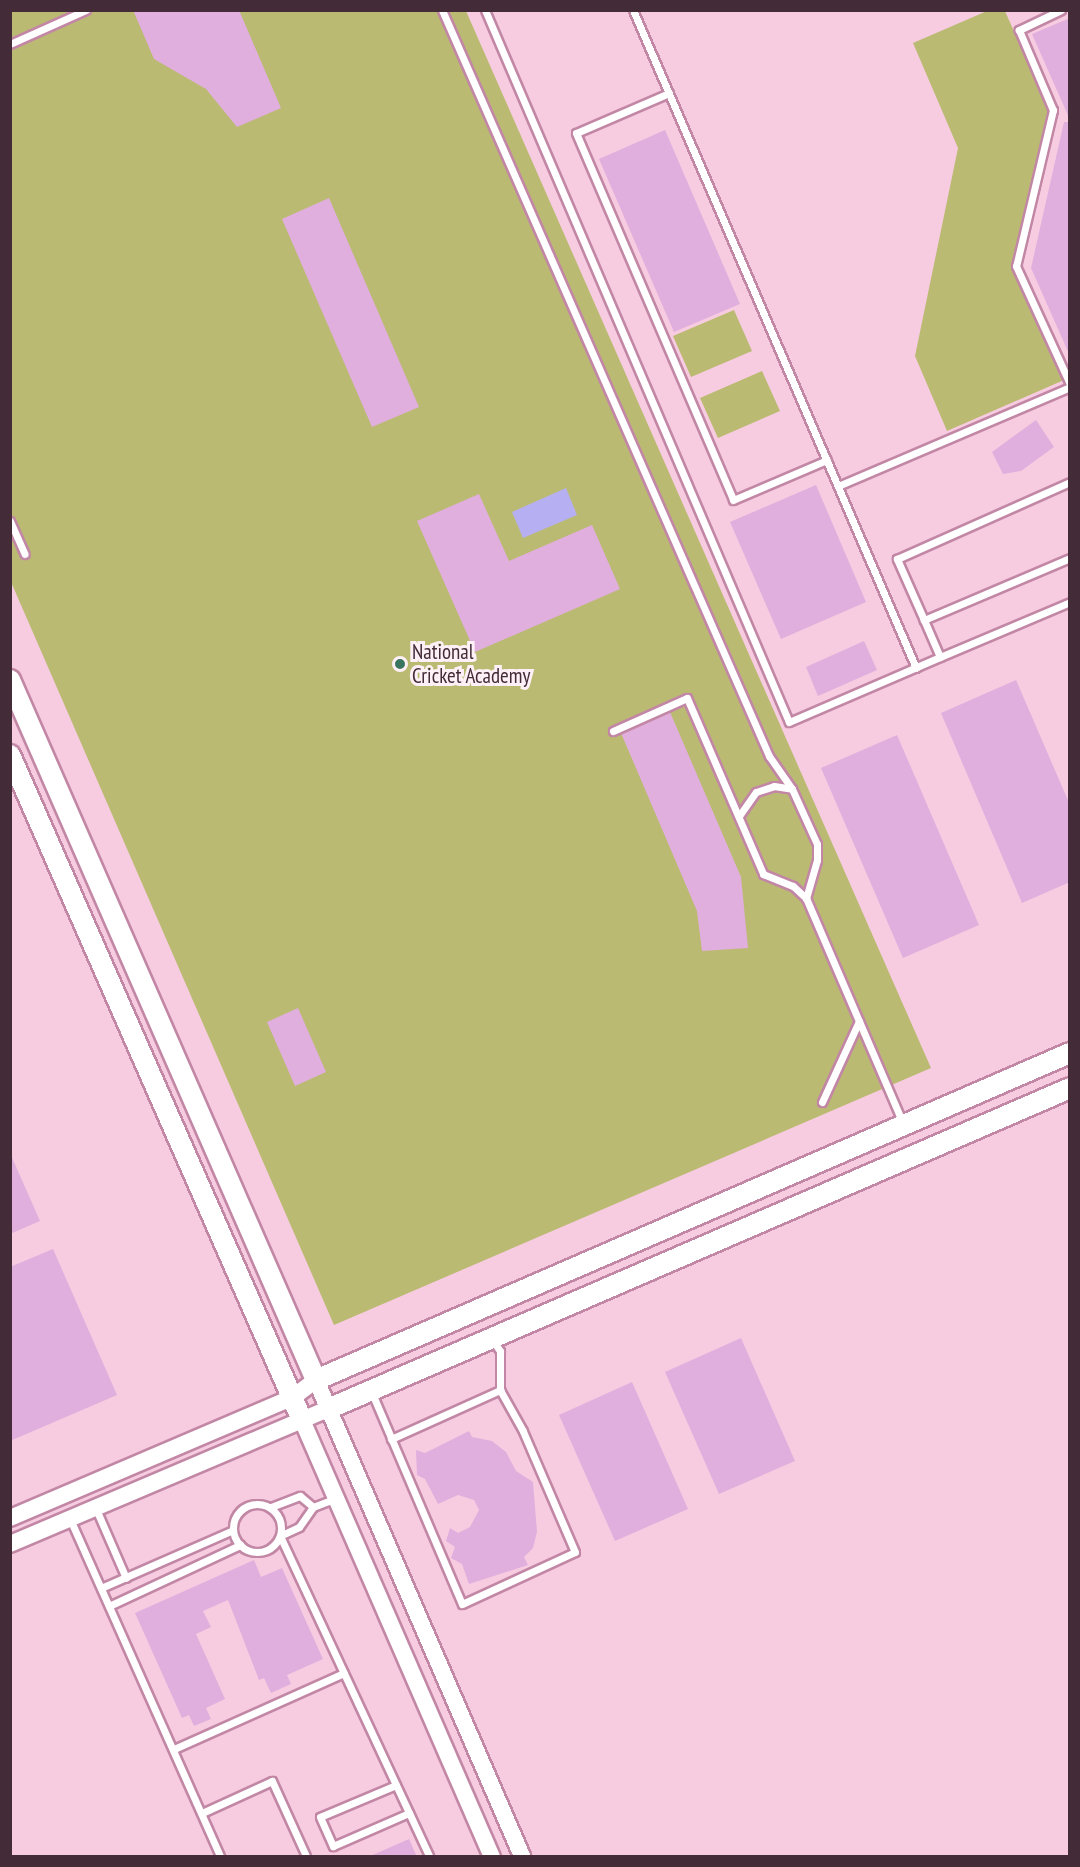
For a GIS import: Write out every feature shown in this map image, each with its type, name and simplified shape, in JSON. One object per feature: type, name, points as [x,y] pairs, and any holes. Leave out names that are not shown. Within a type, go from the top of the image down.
[{"type":"main road","points":[[10,680],[316,1380],[1070,1053]]},
{"type":"main road","points":[[10,755],[302,1420]]},
{"type":"main road","points":[[328,1409],[1070,1088]]},
{"type":"street","points":[[10,1518],[292,1398],[316,1380],[522,1857]]},
{"type":"street","points":[[10,1544],[328,1409]]},
{"type":"street","points":[[302,1420],[492,1857]]},
{"type":"lane","points":[[10,44],[86,10]]},
{"type":"lane","points":[[442,10],[769,756],[792,789],[817,844],[806,898]]},
{"type":"lane","points":[[485,10],[789,722],[1070,602]]},
{"type":"lane","points":[[633,10],[916,668]]},
{"type":"lane","points":[[838,486],[1070,386],[1016,266],[1053,110],[1019,30],[1061,10]]},
{"type":"lane","points":[[669,93],[576,132],[733,500],[826,460]]},
{"type":"lane","points":[[940,657],[897,559],[1070,482]]},
{"type":"lane","points":[[10,521],[25,554]]},
{"type":"lane","points":[[924,620],[1070,558]]},
{"type":"lane","points":[[613,730],[687,698],[764,874],[793,886],[806,898],[904,1125]]},
{"type":"lane","points":[[739,816],[756,792],[774,786],[792,789]]},
{"type":"lane","points":[[822,1102],[859,1021]]},
{"type":"lane","points":[[371,1391],[462,1604],[575,1552],[524,1431],[500,1390],[500,1351],[492,1338]]},
{"type":"lane","points":[[391,1438],[500,1390]]},
{"type":"lane","points":[[271,1508],[300,1496],[313,1507]]},
{"type":"lane","points":[[109,1606],[240,1545],[263,1552],[280,1536],[299,1527],[313,1507],[336,1498]]},
{"type":"lane","points":[[101,1588],[233,1530],[242,1509],[256,1503],[271,1508],[280,1520],[280,1536],[429,1857]]},
{"type":"lane","points":[[96,1509],[126,1578]]},
{"type":"lane","points":[[70,1519],[220,1857]]},
{"type":"lane","points":[[233,1530],[240,1545]]},
{"type":"lane","points":[[174,1749],[344,1673]]},
{"type":"lane","points":[[201,1812],[272,1781],[306,1857]]},
{"type":"lane","points":[[396,1785],[320,1817],[333,1846],[409,1813]]},
{"type":"shaded area","name":"National Cricket Academy","points":[[10,11],[466,11],[931,1068],[334,1325],[11,582]]},
{"type":"shaded area","points":[[11,11],[1069,11],[1069,1856],[11,1856]]},
{"type":"shaded area","points":[[987,11],[1005,11],[1049,111],[1013,265],[1064,380],[947,431],[915,356],[958,148],[913,43]]},
{"type":"shaded area","points":[[734,310],[752,351],[691,377],[673,336]]},
{"type":"shaded area","points":[[762,371],[780,411],[718,438],[700,398]]},
{"type":"shaded area","points":[[566,488],[577,515],[523,538],[512,512]]},
{"type":"building","points":[[133,10],[239,10],[281,108],[237,127],[206,89],[154,59]]},
{"type":"building","points":[[1070,18],[1070,120],[1032,34]]},
{"type":"building","points":[[1064,122],[1070,122],[1070,356],[1031,268]]},
{"type":"building","points":[[665,130],[740,304],[674,332],[599,159]]},
{"type":"building","points":[[329,198],[419,407],[372,427],[282,219]]},
{"type":"building","points":[[1036,420],[1054,447],[1021,471],[1003,474],[992,452]]},
{"type":"building","points":[[816,485],[866,602],[781,639],[730,522]]},
{"type":"building","points":[[479,494],[509,561],[592,525],[620,589],[475,652],[417,521]]},
{"type":"building","points":[[864,641],[877,670],[818,696],[806,667]]},
{"type":"building","points":[[1016,680],[1070,805],[1070,882],[1022,903],[941,713]]},
{"type":"building","points":[[670,712],[741,877],[748,948],[702,951],[697,911],[621,733]]},
{"type":"building","points":[[897,735],[979,925],[903,958],[821,768]]},
{"type":"building","points":[[298,1008],[326,1072],[295,1086],[267,1022]]},
{"type":"building","points":[[10,1153],[40,1221],[10,1234]]},
{"type":"building","points":[[53,1249],[117,1395],[10,1441],[10,1267]]},
{"type":"building","points":[[741,1338],[795,1461],[719,1494],[665,1372]]},
{"type":"building","points":[[632,1382],[688,1509],[615,1541],[559,1415]]},
{"type":"building","points":[[469,1431],[472,1437],[492,1441],[506,1452],[516,1471],[533,1482],[537,1532],[533,1548],[524,1557],[528,1565],[469,1584],[462,1564],[451,1558],[455,1547],[446,1541],[450,1528],[458,1533],[470,1527],[479,1510],[474,1500],[458,1495],[438,1504],[425,1479],[417,1475],[416,1450],[425,1453]]},
{"type":"building","points":[[254,1560],[261,1577],[282,1568],[323,1659],[287,1675],[291,1684],[271,1693],[264,1678],[259,1680],[228,1600],[203,1611],[211,1627],[196,1634],[225,1699],[206,1708],[211,1719],[194,1726],[189,1715],[182,1718],[135,1613]]},
{"type":"building","points":[[409,1839],[417,1857],[368,1857]]},
{"type":"place","name":"National Cricket Academy","points":[[400,664]]}]
